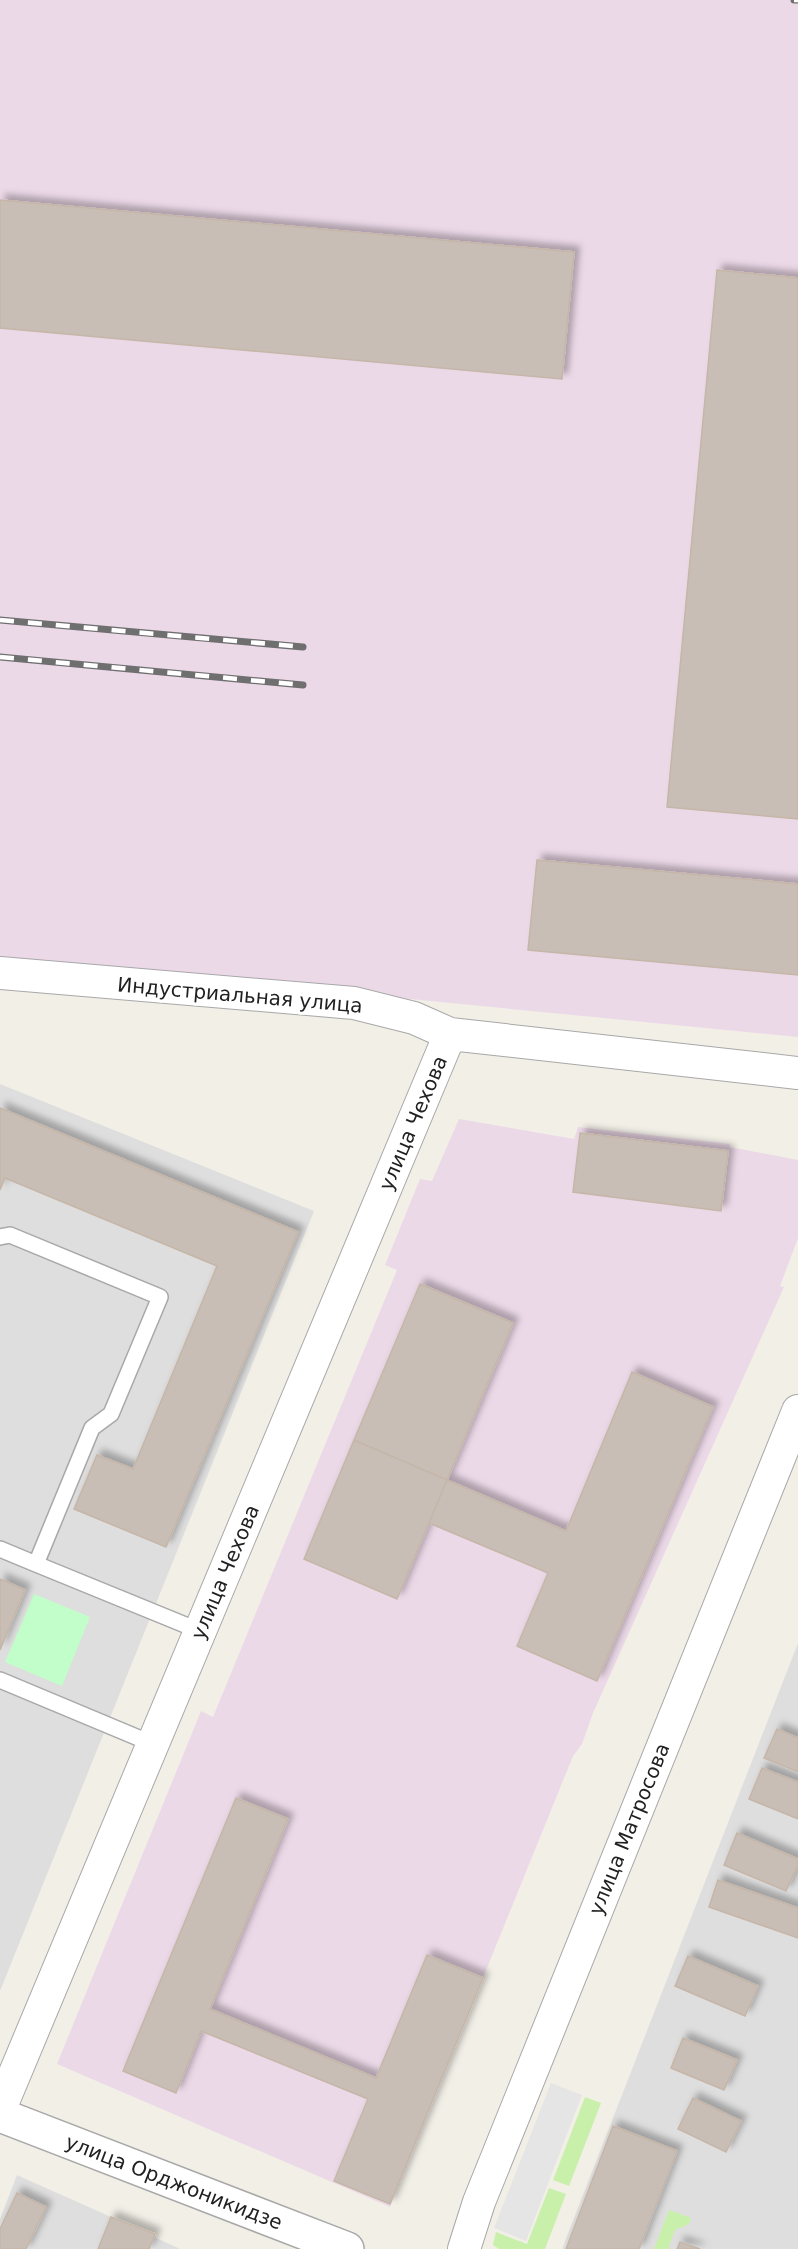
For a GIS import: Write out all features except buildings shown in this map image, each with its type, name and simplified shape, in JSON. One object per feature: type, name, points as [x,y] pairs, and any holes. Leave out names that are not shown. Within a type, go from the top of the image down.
[{"type":"street","name":"Индустриальная улица","points":[[0,974],[354,1003],[414,1017],[450,1034],[798,1073]]},
{"type":"street","name":"улица Чехова","points":[[0,2109],[450,1034]]},
{"type":"street","name":"улица Матросова","points":[[464,2249],[479,2202],[798,1411]]},
{"type":"street","name":"улица Орджоникидзе","points":[[0,2115],[347,2249]]},
{"type":"lane","points":[[0,1237],[10,1235],[160,1297],[111,1414],[92,1428],[36,1564]]},
{"type":"lane","points":[[0,1549],[200,1631]]},
{"type":"lane","points":[[0,1680],[153,1744]]},
{"type":"shaded area","points":[[0,0],[798,0],[798,1037],[0,959]]},
{"type":"shaded area","points":[[0,1084],[314,1211],[0,1991]]},
{"type":"shaded area","points":[[459,1119],[574,1139],[578,1127],[730,1144],[730,1147],[798,1160],[798,1238],[780,1286],[784,1287],[593,1713],[582,1744],[573,1756],[390,2207],[57,2064],[201,1711],[213,1717],[397,1270],[385,1265],[420,1179],[432,1181]]},
{"type":"shaded area","points":[[798,1643],[798,2249],[562,2249]]},
{"type":"shaded area","points":[[551,2083],[582,2095],[526,2241],[494,2228]]},
{"type":"shaded area","points":[[17,2175],[180,2249],[0,2249],[0,2219]]},
{"type":"green space","points":[[34,1594],[90,1617],[62,1686],[5,1662]]},
{"type":"green space","points":[[585,2097],[601,2103],[569,2186],[553,2180]]},
{"type":"green space","points":[[549,2188],[566,2194],[545,2249],[499,2249],[493,2245],[496,2232],[527,2244]]},
{"type":"green space","points":[[669,2210],[691,2218],[689,2224],[675,2230],[668,2249],[654,2249]]},
{"type":"railway","points":[[0,620],[303,647]]},
{"type":"railway","points":[[0,657],[303,685]]}]
